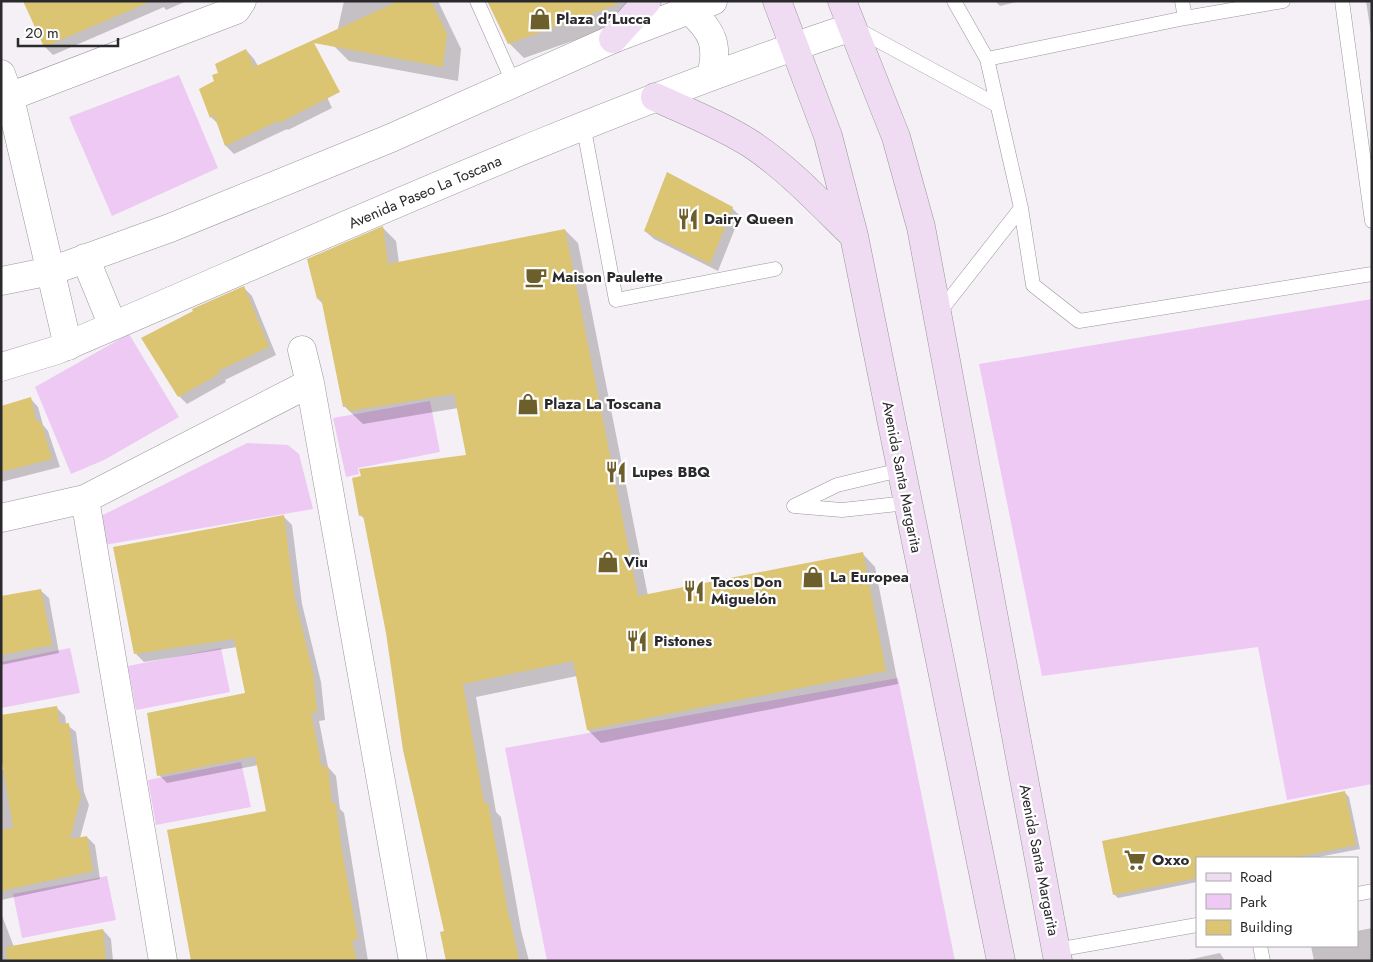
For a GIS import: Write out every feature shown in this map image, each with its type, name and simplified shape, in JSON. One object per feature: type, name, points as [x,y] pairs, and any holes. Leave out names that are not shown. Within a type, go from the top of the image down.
[{"type":"main road","points":[[613,40],[647,1]]},
{"type":"main road","name":"Avenida Santa Margarita","points":[[777,1],[828,136],[854,236],[1001,961]]},
{"type":"main road","name":"Avenida Santa Margarita","points":[[842,1],[896,137],[920,227],[938,314],[1057,956]]},
{"type":"main road","points":[[655,97],[719,126],[752,145],[785,171],[854,236]]},
{"type":"street","points":[[68,346],[51,271],[4,91],[236,10],[242,1]]},
{"type":"street","points":[[1,282],[51,271],[179,224],[381,142],[513,82],[613,40],[701,6],[704,23],[713,39],[716,58],[711,76]]},
{"type":"street","name":"Avenida Paseo La Toscana","points":[[1,367],[68,346],[583,124],[852,26]]},
{"type":"street","points":[[85,258],[113,326]]},
{"type":"street","points":[[302,350],[310,383],[413,961]]},
{"type":"street","points":[[1,518],[86,499],[310,383]]},
{"type":"street","points":[[86,499],[163,961]]},
{"type":"lane","points":[[477,1],[513,82]]},
{"type":"lane","points":[[954,1],[987,59],[1021,208],[1033,285],[1079,321],[1372,274]]},
{"type":"lane","points":[[1182,1],[1186,18]]},
{"type":"lane","points":[[987,59],[1186,18],[1283,1]]},
{"type":"lane","points":[[1342,1],[1372,221]]},
{"type":"lane","points":[[852,26],[997,105]]},
{"type":"lane","points":[[583,124],[616,300],[775,269]]},
{"type":"lane","points":[[938,314],[1021,208]]},
{"type":"lane","points":[[900,470],[837,485],[794,506],[842,510],[907,503]]},
{"type":"lane","points":[[1358,894],[1372,891]]},
{"type":"lane","points":[[1057,956],[1196,924]]},
{"type":"lane","points":[[1260,947],[1263,961]]},
{"type":"green space","points":[[179,75],[218,168],[112,216],[69,117]]},
{"type":"green space","points":[[1372,299],[1372,784],[1287,800],[1258,647],[1042,676],[979,364]]},
{"type":"green space","points":[[129,334],[179,417],[104,460],[71,474],[35,387]]},
{"type":"green space","points":[[430,401],[440,452],[358,468],[359,474],[346,477],[333,418]]},
{"type":"green space","points":[[247,443],[288,445],[299,454],[313,509],[104,545],[97,518]]},
{"type":"green space","points":[[70,648],[80,693],[1,708],[1,662]]},
{"type":"green space","points":[[221,648],[230,692],[136,710],[128,666]]},
{"type":"green space","points":[[898,678],[955,961],[547,961],[505,748]]},
{"type":"green space","points":[[241,762],[251,807],[156,825],[148,780]]},
{"type":"green space","points":[[107,876],[116,920],[22,938],[13,894]]},
{"type":"building","points":[[23,1],[152,1],[44,47]]},
{"type":"building","points":[[399,1],[431,1],[447,34],[443,67],[314,43],[340,92],[279,123],[278,121],[225,146],[214,115],[210,118],[199,89],[214,81],[212,75],[218,73],[215,64],[246,49],[254,67]]},
{"type":"building","name":"Plaza d'Lucca","points":[[487,1],[616,1],[616,5],[508,44]]},
{"type":"building","name":"Dairy Queen","points":[[667,172],[733,207],[710,264],[644,231]]},
{"type":"building","points":[[383,226],[388,264],[565,229],[638,596],[863,552],[886,671],[587,730],[573,661],[463,684],[484,803],[488,803],[509,918],[519,961],[446,961],[440,932],[444,931],[403,750],[386,633],[363,515],[359,516],[352,478],[361,476],[359,469],[466,455],[454,394],[349,411],[347,406],[343,407],[321,298],[317,299],[307,259]]},
{"type":"building","points":[[244,286],[269,347],[218,371],[219,374],[178,397],[141,338],[193,311],[192,309]]},
{"type":"building","points":[[31,397],[36,421],[41,422],[52,459],[1,472],[1,406]]},
{"type":"building","points":[[284,515],[294,595],[313,673],[317,712],[311,713],[322,767],[328,766],[332,804],[336,803],[341,845],[358,939],[352,941],[357,961],[191,961],[167,830],[266,811],[255,756],[157,776],[147,713],[245,693],[234,639],[134,654],[113,547]]},
{"type":"building","points":[[41,589],[52,645],[1,655],[1,596]]},
{"type":"building","points":[[57,706],[60,724],[69,723],[76,783],[81,796],[70,839],[87,836],[93,871],[1,891],[1,830],[13,828],[1,756],[1,715]]},
{"type":"building","points":[[1345,791],[1356,845],[1297,857],[1196,857],[1196,878],[1113,895],[1102,841]]},
{"type":"building","points":[[103,929],[106,961],[7,961],[6,947]]},
{"type":"place","name":"Plaza d'Lucca","points":[[540,19]]},
{"type":"place","name":"Dairy Queen","points":[[688,219]]},
{"type":"place","name":"Maison Paulette","points":[[536,277]]},
{"type":"place","name":"Plaza La Toscana","points":[[528,404]]},
{"type":"place","name":"Lupes BBQ","points":[[616,472]]},
{"type":"place","name":"Viu","points":[[608,562]]},
{"type":"place","name":"La Europea","points":[[813,577]]},
{"type":"place","name":"Tacos Don Miguelón","points":[[694,591]]},
{"type":"place","name":"Pistones","points":[[637,641]]},
{"type":"place","name":"Oxxo","points":[[1135,860]]}]
